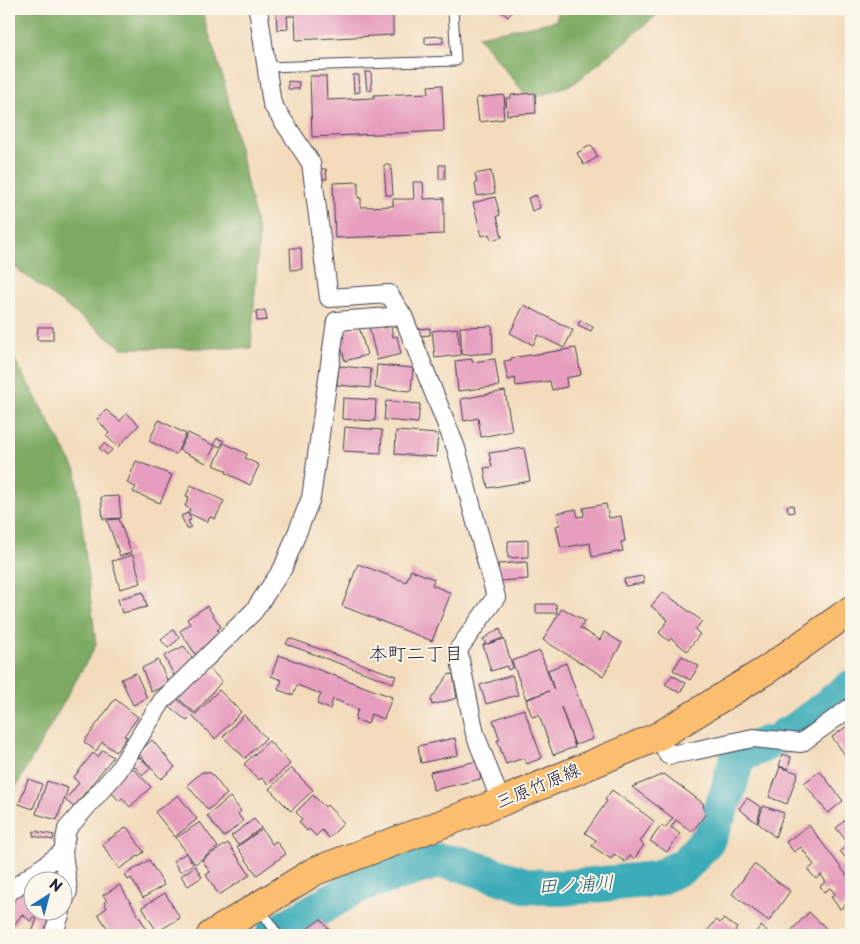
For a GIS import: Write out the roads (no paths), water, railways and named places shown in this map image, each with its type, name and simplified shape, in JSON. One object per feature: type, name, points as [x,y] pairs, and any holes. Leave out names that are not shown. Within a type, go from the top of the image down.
[{"type":"main road","name":"三原竹原線","points":[[211,935],[264,916],[316,871],[501,802],[658,736],[768,669],[851,610]]},
{"type":"street","points":[[258,9],[272,104],[311,163],[330,298],[389,294],[403,316],[456,448],[496,597],[458,650],[476,734],[501,802]]},
{"type":"street","points":[[66,872],[63,852],[67,829],[118,771],[162,701],[254,611],[283,568],[311,498],[336,321],[403,316]]},
{"type":"street","points":[[658,736],[668,755],[753,738],[801,743],[851,707]]},
{"type":"street","points":[[9,892],[63,852]]},
{"type":"street","points":[[53,935],[58,922]]},
{"type":"lane","points":[[267,67],[456,61],[453,9]]},
{"type":"lane","points":[[264,916],[278,935]]},
{"type":"waterway","name":"田ノ浦川","points":[[784,736],[795,731],[851,688]]},
{"type":"waterway","name":"田ノ浦川","points":[[273,935],[360,884],[438,861],[461,864],[528,886],[561,888],[656,879],[685,865],[707,840],[726,797],[738,756],[765,744]]},
{"type":"district","name":"本町二丁目","points":[[416,653]]}]
